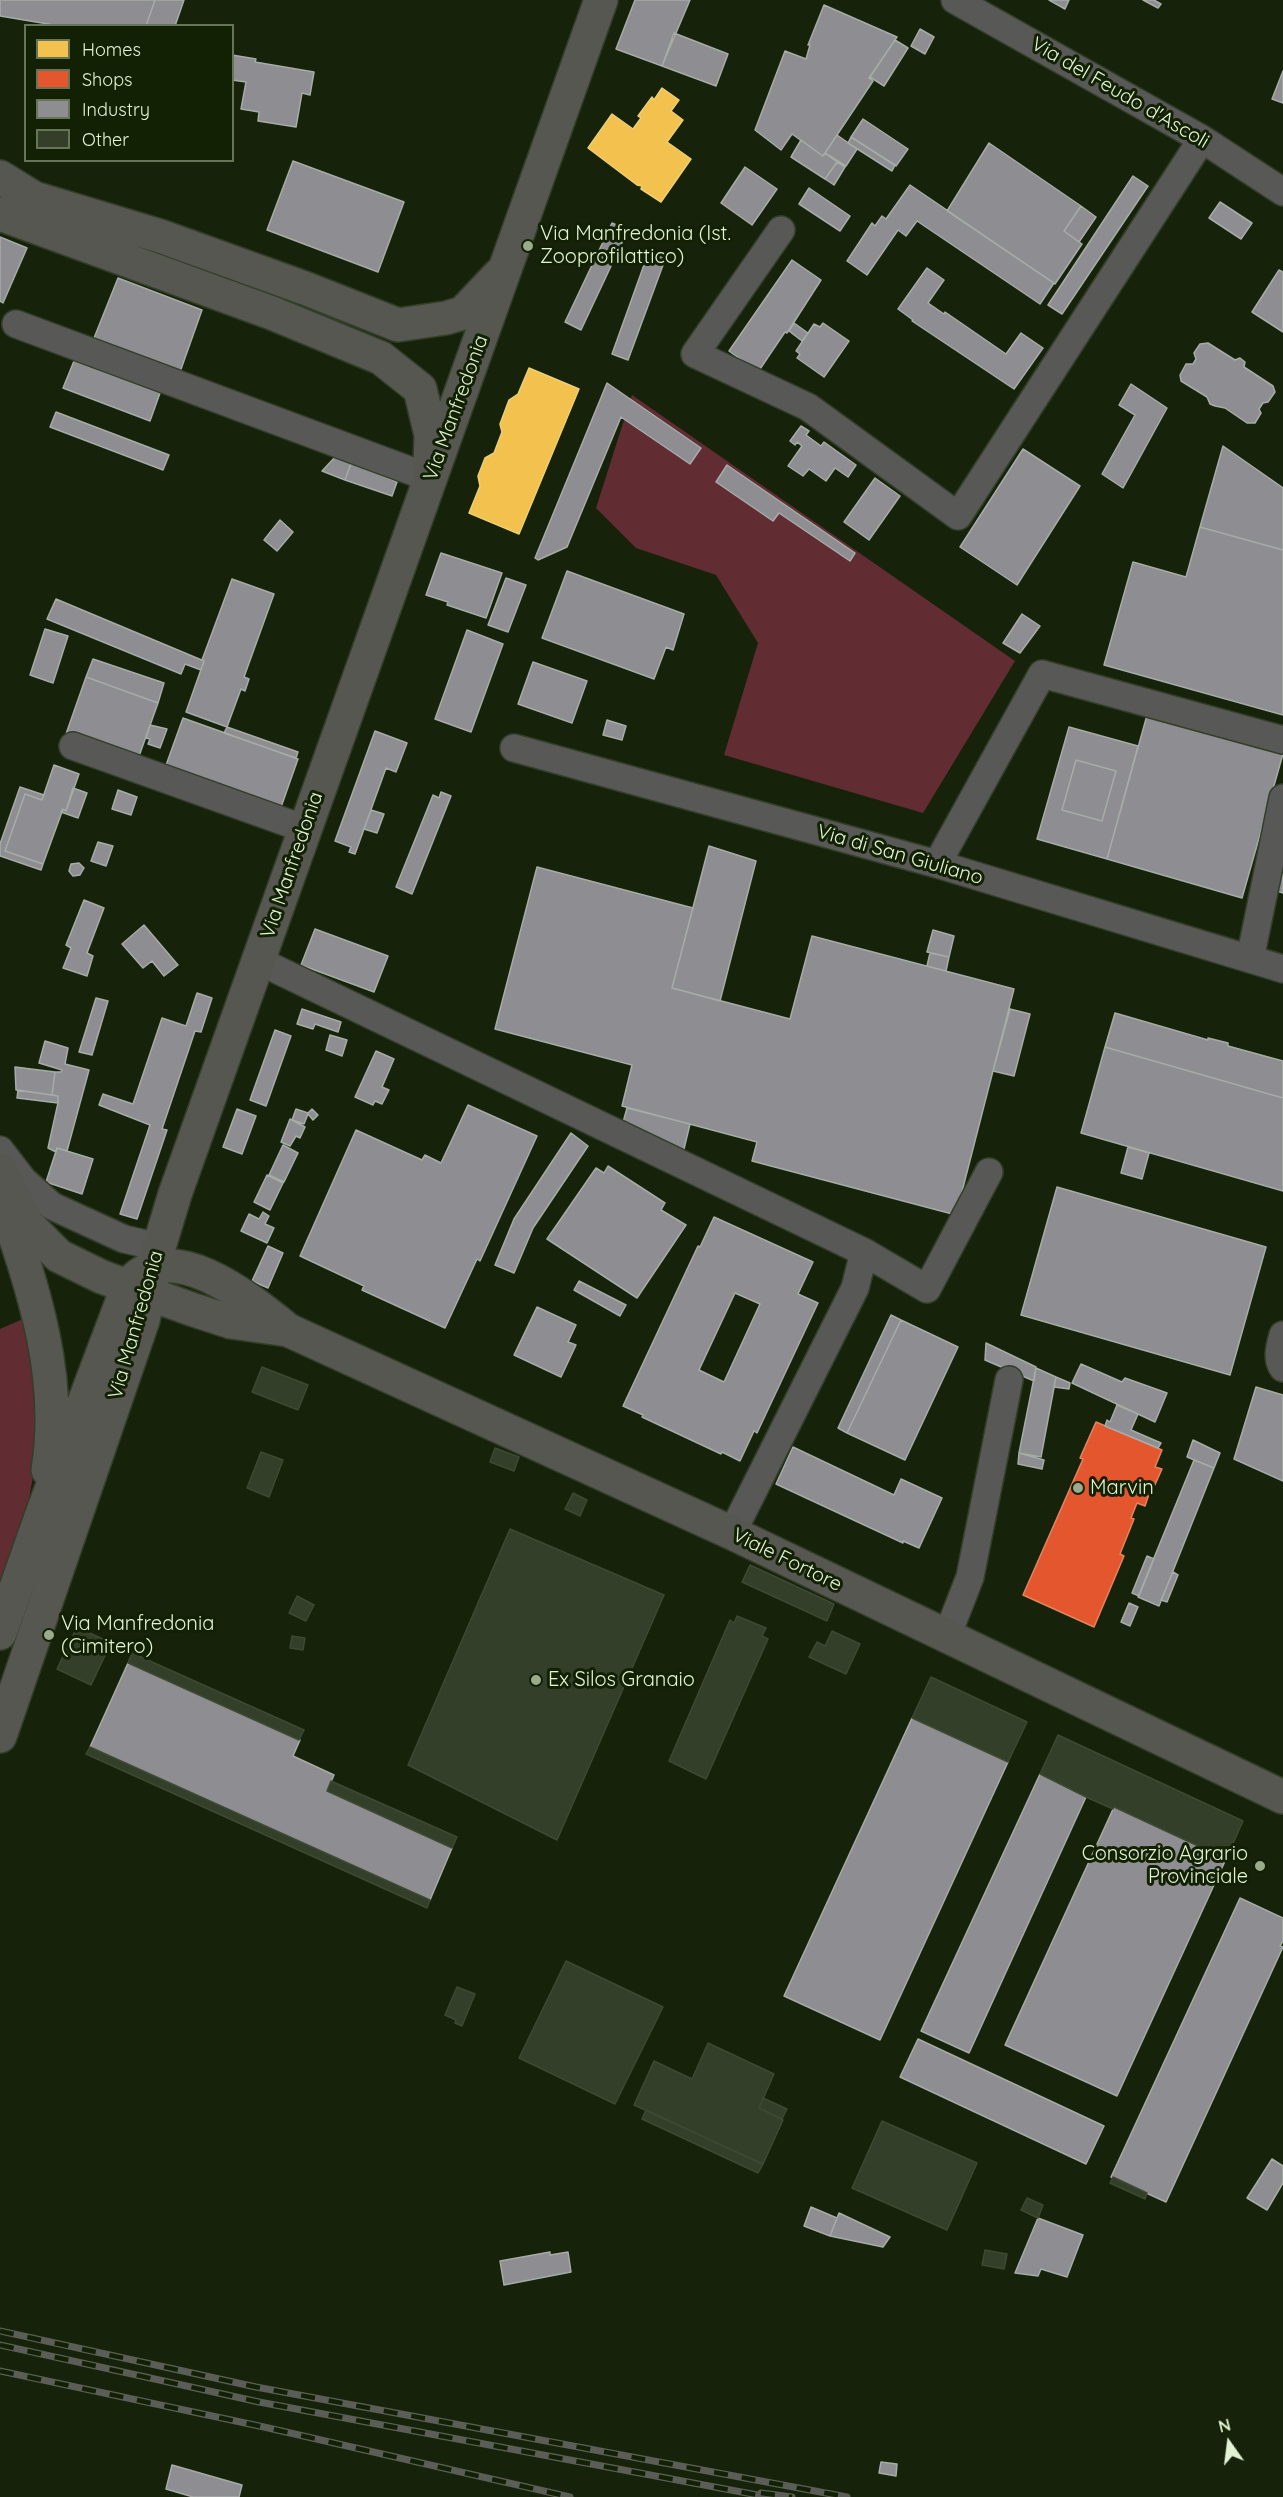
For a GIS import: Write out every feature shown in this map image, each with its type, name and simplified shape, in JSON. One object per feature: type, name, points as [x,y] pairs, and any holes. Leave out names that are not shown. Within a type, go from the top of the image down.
[{"type":"main road","name":"Via Manfredonia","points":[[0,1634],[42,1514],[147,1274],[602,0]]},
{"type":"main road","points":[[0,177],[34,198],[160,236],[307,289],[398,325],[446,318],[463,313],[507,268]]},
{"type":"main road","points":[[0,214],[272,313],[381,358],[420,389],[431,435],[430,478]]},
{"type":"main road","points":[[0,1170],[27,1224],[59,1256],[102,1277],[147,1274]]},
{"type":"main road","points":[[0,1194],[38,1307],[52,1379],[50,1458],[42,1514]]},
{"type":"main road","points":[[176,1194],[180,1244],[195,1269]]},
{"type":"main road","name":"Viale Fortore","points":[[147,1274],[195,1269],[254,1302],[288,1330],[732,1533],[1281,1793]]},
{"type":"main road","name":"Via Manfredonia","points":[[0,1736],[143,1320],[147,1274]]},
{"type":"main road","name":"Viale Fortore","points":[[147,1274],[231,1322],[288,1330]]},
{"type":"street","name":"Via del Feudo d'Ascoli","points":[[954,0],[1202,139],[1283,192]]},
{"type":"street","points":[[781,230],[695,354],[808,407],[958,516],[1202,139]]},
{"type":"street","points":[[16,324],[430,478]]},
{"type":"street","points":[[937,864],[1042,674],[1283,740]]},
{"type":"street","points":[[73,746],[305,829]]},
{"type":"street","name":"Via di San Giuliano","points":[[514,748],[937,864],[1283,969]]},
{"type":"street","points":[[1250,959],[1283,798]]},
{"type":"street","points":[[259,961],[864,1252],[927,1290],[989,1172]]},
{"type":"street","points":[[0,1150],[23,1180],[52,1206],[124,1239],[147,1274]]},
{"type":"street","points":[[732,1533],[855,1288],[864,1252]]},
{"type":"street","points":[[1283,1335],[1280,1346],[1280,1363],[1283,1368]]},
{"type":"street","points":[[947,1636],[970,1577],[1009,1380]]},
{"type":"shaded area","points":[[632,395],[1015,661],[923,813],[724,755],[758,643],[716,575],[636,548],[596,508]]},
{"type":"shaded area","points":[[23,1319],[45,1410],[23,1532],[0,1586],[0,1329]]},
{"type":"building: Homes","points":[[662,88],[679,100],[671,111],[683,120],[667,142],[691,159],[661,202],[588,148],[612,114],[633,129],[641,118],[638,116]]},
{"type":"building: Homes","points":[[529,368],[579,389],[519,534],[469,513],[480,486],[478,476],[485,458],[494,453],[502,432],[500,424],[509,400],[518,394]]},
{"type":"building: Shops","points":[[1096,1422],[1162,1450],[1155,1467],[1162,1469],[1153,1489],[1151,1488],[1145,1506],[1137,1503],[1131,1518],[1134,1519],[1120,1554],[1124,1556],[1094,1627],[1023,1595],[1083,1459],[1080,1458]]},
{"type":"building: Industry","points":[[0,0],[155,0],[147,24],[48,24],[0,16]]},
{"type":"building: Industry","points":[[155,0],[184,0],[176,24],[147,24]]},
{"type":"building: Industry","points":[[635,0],[690,0],[662,66],[616,49]]},
{"type":"building: Industry","points":[[1049,0],[1069,0],[1065,9]]},
{"type":"building: Industry","points":[[1143,0],[1154,0],[1161,4],[1158,8]]},
{"type":"building: Industry","points":[[824,5],[897,37],[869,78],[873,81],[823,156],[792,134],[781,150],[755,130],[785,51],[806,59],[810,45],[808,45]]},
{"type":"building: Industry","points":[[920,29],[934,37],[925,54],[911,46]]},
{"type":"building: Industry","points":[[674,33],[728,54],[716,86],[662,66]]},
{"type":"building: Industry","points":[[895,40],[908,48],[884,86],[870,77]]},
{"type":"building: Industry","points":[[234,55],[256,59],[255,62],[314,72],[310,95],[302,93],[296,127],[258,121],[259,112],[241,109],[246,82],[234,80]]},
{"type":"building: Industry","points":[[1283,71],[1283,103],[1272,99]]},
{"type":"building: Industry","points":[[863,119],[908,149],[896,166],[851,137]]},
{"type":"building: Industry","points":[[837,135],[857,149],[846,166],[825,153]]},
{"type":"building: Industry","points":[[851,137],[895,165],[892,171],[848,143]]},
{"type":"building: Industry","points":[[801,140],[823,156],[825,153],[837,162],[825,179],[791,157]]},
{"type":"building: Industry","points":[[989,143],[1081,206],[1064,231],[1082,244],[1055,284],[947,211]]},
{"type":"building: Industry","points":[[293,161],[404,202],[378,272],[267,230]]},
{"type":"building: Industry","points":[[837,162],[845,167],[834,185],[825,179]]},
{"type":"building: Industry","points":[[745,167],[777,189],[752,225],[721,203]]},
{"type":"building: Industry","points":[[1133,176],[1148,186],[1062,314],[1048,305]]},
{"type":"building: Industry","points":[[910,185],[1054,283],[1040,304],[917,221],[906,236],[898,230],[867,275],[847,261],[872,223],[875,226],[882,216],[886,219]]},
{"type":"building: Industry","points":[[809,188],[850,216],[840,231],[799,204]]},
{"type":"building: Industry","points":[[1220,202],[1252,223],[1241,239],[1209,218]]},
{"type":"building: Industry","points":[[1081,206],[1096,217],[1079,242],[1064,231]]},
{"type":"building: Industry","points":[[612,223],[628,230],[581,330],[565,322]]},
{"type":"building: Industry","points":[[0,237],[27,248],[3,303],[0,301]]},
{"type":"building: Industry","points":[[649,251],[666,257],[628,360],[612,354]]},
{"type":"building: Industry","points":[[792,260],[821,280],[787,333],[785,332],[758,372],[729,351]]},
{"type":"building: Industry","points":[[927,268],[944,280],[928,303],[1006,354],[1021,333],[1043,348],[1014,389],[912,321],[898,309]]},
{"type":"building: Industry","points":[[1279,270],[1283,272],[1283,332],[1252,312]]},
{"type":"building: Industry","points":[[118,278],[202,310],[180,372],[94,338]]},
{"type":"building: Industry","points":[[794,323],[808,333],[802,341],[789,331]]},
{"type":"building: Industry","points":[[823,323],[849,341],[824,377],[797,358],[800,354],[796,351],[814,324],[820,327]]},
{"type":"building: Industry","points":[[1208,343],[1235,360],[1240,358],[1245,362],[1244,367],[1273,386],[1275,392],[1259,409],[1261,413],[1255,423],[1247,423],[1225,408],[1210,404],[1207,397],[1181,381],[1180,375],[1186,364],[1193,364],[1196,359],[1194,353],[1200,344]]},
{"type":"building: Industry","points":[[74,361],[160,393],[150,421],[63,388]]},
{"type":"building: Industry","points":[[607,383],[701,448],[690,464],[621,417],[567,547],[538,560],[535,558]]},
{"type":"building: Industry","points":[[1131,384],[1167,408],[1123,488],[1102,474],[1135,415],[1119,405]]},
{"type":"building: Industry","points":[[56,412],[169,455],[163,470],[50,427]]},
{"type":"building: Industry","points":[[801,426],[809,431],[806,435],[821,446],[824,442],[856,465],[848,477],[835,468],[826,481],[809,469],[803,476],[788,466],[802,446],[790,441]]},
{"type":"building: Industry","points":[[1223,446],[1283,488],[1283,550],[1200,527]]},
{"type":"building: Industry","points":[[1023,449],[1080,486],[1017,585],[960,547]]},
{"type":"building: Industry","points":[[337,455],[352,461],[345,480],[322,471]]},
{"type":"building: Industry","points":[[352,461],[397,482],[392,496],[345,480]]},
{"type":"building: Industry","points":[[727,465],[855,553],[850,561],[779,513],[773,521],[716,482]]},
{"type":"building: Industry","points":[[875,478],[900,496],[869,540],[844,522]]},
{"type":"building: Industry","points":[[280,520],[293,532],[277,551],[264,540]]},
{"type":"building: Industry","points":[[1200,527],[1283,550],[1283,715],[1104,665],[1133,562],[1186,577]]},
{"type":"building: Industry","points":[[441,553],[502,573],[486,618],[447,605],[448,602],[426,595]]},
{"type":"building: Industry","points":[[567,571],[684,614],[673,650],[666,647],[654,679],[542,638]]},
{"type":"building: Industry","points":[[506,578],[526,585],[508,632],[488,625]]},
{"type":"building: Industry","points":[[232,579],[274,594],[244,677],[249,679],[245,691],[241,689],[227,727],[186,712],[204,661],[202,660]]},
{"type":"building: Industry","points":[[56,599],[204,661],[201,670],[185,664],[181,674],[47,619]]},
{"type":"building: Industry","points":[[1022,614],[1040,626],[1020,653],[1003,643]]},
{"type":"building: Industry","points":[[45,629],[68,636],[53,683],[30,675]]},
{"type":"building: Industry","points":[[467,630],[503,644],[471,732],[435,719]]},
{"type":"building: Industry","points":[[93,659],[164,683],[158,703],[86,677]]},
{"type":"building: Industry","points":[[533,662],[587,681],[572,723],[518,704]]},
{"type":"building: Industry","points":[[86,677],[158,703],[138,759],[66,734]]},
{"type":"building: Industry","points":[[1149,708],[1283,746],[1283,754],[1242,898],[1107,859]]},
{"type":"building: Industry","points":[[183,718],[298,759],[280,810],[165,768]]},
{"type":"building: Industry","points":[[607,720],[626,726],[622,740],[603,735]]},
{"type":"building: Industry","points":[[150,725],[167,729],[160,748],[148,744],[150,739],[146,738]]},
{"type":"building: Industry","points":[[227,727],[298,752],[296,758],[224,733]]},
{"type":"building: Industry","points":[[1069,727],[1138,746],[1107,859],[1037,839]],"holes":[[[1076,760],[1116,771],[1102,821],[1062,810]]]},
{"type":"building: Industry","points":[[375,731],[407,743],[396,772],[386,768],[355,854],[349,852],[351,847],[335,841]]},
{"type":"building: Industry","points":[[1076,760],[1116,771],[1102,821],[1062,810]]},
{"type":"building: Industry","points":[[54,765],[79,774],[66,811],[63,809],[43,864],[5,851],[25,794],[42,800]]},
{"type":"building: Industry","points":[[20,787],[44,795],[42,800],[25,794],[5,851],[43,864],[41,870],[0,856],[0,844]]},
{"type":"building: Industry","points":[[73,788],[87,793],[78,818],[61,812],[63,809],[66,811]]},
{"type":"building: Industry","points":[[118,790],[137,797],[131,815],[112,809]]},
{"type":"building: Industry","points":[[441,792],[451,796],[412,894],[396,887],[433,795],[439,798]]},
{"type":"building: Industry","points":[[371,810],[384,814],[377,833],[364,829]]},
{"type":"building: Industry","points":[[98,842],[113,846],[106,866],[91,861]]},
{"type":"building: Industry","points":[[709,846],[756,861],[720,1001],[672,988]]},
{"type":"building: Industry","points":[[79,863],[84,868],[80,875],[73,876],[69,871],[71,864]]},
{"type":"building: Industry","points":[[537,867],[693,908],[672,988],[790,1019],[812,936],[1014,989],[956,1215],[752,1161],[757,1142],[622,1106],[632,1065],[495,1029]]},
{"type":"building: Industry","points":[[1283,868],[1283,893],[1277,891]]},
{"type":"building: Industry","points":[[84,900],[104,908],[87,953],[93,956],[87,976],[63,968],[71,948],[66,945]]},
{"type":"building: Industry","points":[[144,925],[178,965],[164,976],[152,961],[143,968],[122,944]]},
{"type":"building: Industry","points":[[315,929],[388,956],[374,992],[301,965]]},
{"type":"building: Industry","points":[[933,930],[954,936],[949,957],[927,952]]},
{"type":"building: Industry","points":[[930,953],[949,957],[946,971],[927,966]]},
{"type":"building: Industry","points":[[197,993],[212,998],[201,1032],[195,1031],[162,1129],[167,1130],[137,1219],[120,1214],[150,1125],[99,1105],[103,1094],[133,1104],[162,1018],[186,1026]]},
{"type":"building: Industry","points":[[96,998],[108,1001],[92,1055],[79,1052]]},
{"type":"building: Industry","points":[[302,1009],[341,1022],[338,1032],[315,1024],[313,1029],[297,1024]]},
{"type":"building: Industry","points":[[1010,1009],[1030,1014],[1014,1076],[993,1071]]},
{"type":"building: Industry","points":[[1115,1013],[1208,1040],[1208,1038],[1228,1043],[1228,1046],[1283,1061],[1283,1098],[1105,1047]]},
{"type":"building: Industry","points":[[275,1030],[291,1036],[266,1106],[250,1100]]},
{"type":"building: Industry","points":[[330,1035],[347,1040],[342,1056],[326,1050]]},
{"type":"building: Industry","points":[[45,1041],[68,1048],[65,1064],[89,1070],[67,1151],[57,1148],[56,1152],[48,1148],[58,1103],[58,1096],[52,1095],[55,1072],[62,1070],[39,1063]]},
{"type":"building: Industry","points":[[1105,1047],[1283,1098],[1283,1191],[1081,1133]]},
{"type":"building: Industry","points":[[376,1051],[394,1059],[382,1087],[389,1090],[382,1104],[375,1101],[373,1105],[355,1097]]},
{"type":"building: Industry","points":[[15,1067],[55,1072],[52,1095],[16,1090]]},
{"type":"building: Industry","points":[[18,1090],[58,1096],[58,1103],[17,1098]]},
{"type":"building: Industry","points":[[468,1105],[537,1136],[480,1261],[477,1259],[445,1328],[362,1290],[364,1286],[300,1256],[356,1130],[422,1160],[425,1155],[441,1163]]},
{"type":"building: Industry","points":[[627,1108],[690,1124],[683,1153],[622,1126]]},
{"type":"building: Industry","points":[[237,1109],[256,1116],[242,1154],[223,1147]]},
{"type":"building: Industry","points":[[296,1109],[308,1113],[312,1109],[318,1115],[313,1120],[308,1114],[304,1124],[292,1120]]},
{"type":"building: Industry","points":[[290,1119],[305,1127],[300,1138],[296,1136],[290,1146],[281,1142]]},
{"type":"building: Industry","points":[[571,1133],[588,1146],[533,1228],[514,1273],[495,1265],[514,1219]]},
{"type":"building: Industry","points":[[283,1145],[298,1153],[284,1182],[269,1175]]},
{"type":"building: Industry","points":[[1128,1147],[1149,1153],[1142,1179],[1121,1173]]},
{"type":"building: Industry","points":[[57,1148],[93,1159],[82,1194],[46,1182]]},
{"type":"building: Industry","points":[[608,1166],[665,1203],[661,1210],[686,1225],[637,1298],[547,1239],[596,1168],[604,1173]]},
{"type":"building: Industry","points":[[267,1175],[283,1183],[270,1210],[254,1202]]},
{"type":"building: Industry","points":[[1057,1187],[1266,1247],[1230,1375],[1021,1315]]},
{"type":"building: Industry","points":[[263,1212],[269,1216],[265,1224],[274,1228],[267,1243],[241,1231],[249,1214],[259,1219]]},
{"type":"building: Industry","points":[[714,1217],[813,1262],[798,1294],[818,1303],[757,1433],[754,1431],[740,1461],[642,1417],[643,1415],[623,1406],[698,1246],[700,1247]],"holes":[[[735,1293],[760,1304],[724,1382],[699,1370]]]},
{"type":"building: Industry","points":[[268,1246],[283,1253],[268,1288],[252,1281]]},
{"type":"building: Industry","points":[[579,1281],[626,1305],[620,1316],[574,1290]]},
{"type":"building: Industry","points":[[537,1307],[576,1325],[568,1342],[576,1345],[561,1377],[514,1355]]},
{"type":"building: Industry","points":[[891,1315],[901,1320],[847,1433],[838,1428]]},
{"type":"building: Industry","points":[[901,1320],[958,1347],[905,1460],[847,1433]]},
{"type":"building: Industry","points":[[986,1343],[1036,1367],[1034,1381],[985,1360]]},
{"type":"building: Industry","points":[[1081,1364],[1122,1382],[1125,1378],[1167,1393],[1155,1422],[1072,1383]]},
{"type":"building: Industry","points":[[1036,1368],[1056,1377],[1041,1457],[1019,1453]]},
{"type":"building: Industry","points":[[1056,1377],[1070,1383],[1069,1389],[1054,1387]]},
{"type":"building: Industry","points":[[1256,1387],[1283,1395],[1283,1481],[1234,1459]]},
{"type":"building: Industry","points":[[1117,1405],[1138,1414],[1131,1430],[1161,1443],[1158,1448],[1105,1426],[1107,1420],[1110,1422]]},
{"type":"building: Industry","points":[[1193,1440],[1220,1453],[1214,1468],[1187,1457]]},
{"type":"building: Industry","points":[[793,1447],[894,1495],[901,1479],[942,1498],[919,1548],[903,1541],[903,1543],[776,1484]]},
{"type":"building: Industry","points":[[1019,1453],[1044,1460],[1042,1469],[1018,1464]]},
{"type":"building: Industry","points":[[1194,1460],[1214,1468],[1159,1606],[1138,1597]]},
{"type":"building: Industry","points":[[1147,1556],[1154,1559],[1139,1596],[1132,1593]]},
{"type":"building: Industry","points":[[1173,1572],[1178,1575],[1167,1602],[1161,1600]]},
{"type":"building: Industry","points":[[1129,1603],[1138,1607],[1130,1626],[1121,1622]]},
{"type":"building: Industry","points":[[128,1663],[300,1740],[293,1756],[334,1775],[327,1791],[452,1848],[430,1900],[90,1747]]},
{"type":"building: Industry","points":[[912,1718],[1008,1762],[880,2040],[784,1996]]},
{"type":"building: Industry","points":[[1040,1774],[1086,1797],[969,2053],[921,2031]]},
{"type":"building: Industry","points":[[1114,1807],[1226,1859],[1117,2096],[1005,2045]]},
{"type":"building: Industry","points":[[1240,1898],[1283,1918],[1283,1941],[1280,1946],[1283,1947],[1166,2202],[1111,2177]]},
{"type":"building: Industry","points":[[918,2039],[1104,2126],[1086,2164],[900,2077]]},
{"type":"building: Industry","points":[[1272,2159],[1283,2166],[1283,2183],[1267,2210],[1247,2198]]},
{"type":"building: Industry","points":[[811,2207],[837,2218],[830,2236],[804,2226]]},
{"type":"building: Industry","points":[[839,2213],[890,2237],[883,2247],[830,2236]]},
{"type":"building: Industry","points":[[1038,2218],[1083,2235],[1067,2277],[1041,2269],[1038,2276],[1015,2273]]},
{"type":"building: Industry","points":[[550,2252],[550,2255],[568,2252],[571,2272],[504,2285],[500,2261]]},
{"type":"building: Industry","points":[[881,2462],[897,2464],[896,2476],[879,2473]]},
{"type":"building: Industry","points":[[172,2465],[242,2485],[239,2497],[193,2497],[166,2489]]},
{"type":"building: Other","points":[[262,1367],[308,1385],[298,1410],[252,1392]]},
{"type":"building: Other","points":[[495,1448],[519,1457],[514,1471],[490,1462]]},
{"type":"building: Other","points":[[261,1452],[283,1460],[269,1497],[247,1488]]},
{"type":"building: Other","points":[[573,1493],[587,1500],[580,1516],[565,1509]]},
{"type":"building: Other","name":"Ex Silos Granaio","points":[[510,1529],[664,1595],[557,1840],[408,1765]]},
{"type":"building: Other","points":[[750,1565],[834,1604],[827,1621],[742,1582]]},
{"type":"building: Other","points":[[297,1596],[314,1605],[306,1621],[289,1613]]},
{"type":"building: Other","points":[[737,1616],[766,1628],[762,1636],[768,1639],[706,1779],[669,1761],[730,1620],[734,1623]]},
{"type":"building: Other","points":[[77,1627],[111,1643],[91,1685],[57,1669]]},
{"type":"building: Other","points":[[832,1631],[860,1644],[846,1674],[809,1657],[817,1642],[825,1646]]},
{"type":"building: Other","points":[[292,1636],[305,1638],[303,1650],[290,1648]]},
{"type":"building: Other","points":[[132,1653],[304,1730],[299,1740],[128,1663]]},
{"type":"building: Other","points":[[931,1677],[1027,1722],[1008,1762],[912,1718]]},
{"type":"building: Other","points":[[1058,1735],[1243,1821],[1226,1859],[1040,1774]]},
{"type":"building: Other","points":[[90,1747],[430,1900],[427,1908],[86,1754]]},
{"type":"building: Other","points":[[331,1781],[457,1837],[452,1848],[327,1791]]},
{"type":"building: Other","points":[[566,1961],[663,2007],[615,2104],[519,2058]]},
{"type":"building: Other","points":[[457,1987],[475,1994],[462,2026],[445,2015]]},
{"type":"building: Other","points":[[708,2043],[774,2074],[759,2108],[783,2120],[763,2164],[634,2105],[654,2061],[692,2079]]},
{"type":"building: Other","points":[[763,2098],[787,2109],[782,2119],[759,2108]]},
{"type":"building: Other","points":[[646,2110],[763,2164],[758,2173],[642,2119]]},
{"type":"building: Other","points":[[882,2121],[977,2163],[947,2230],[852,2188]]},
{"type":"building: Other","points":[[1113,2177],[1147,2193],[1145,2199],[1110,2183]]},
{"type":"building: Other","points":[[1027,2198],[1043,2205],[1038,2218],[1021,2210]]},
{"type":"building: Other","points":[[985,2250],[1007,2254],[1004,2269],[982,2265]]},
{"type":"railway","points":[[0,2331],[256,2387],[847,2497]]},
{"type":"railway","points":[[0,2345],[259,2402],[768,2497]]},
{"type":"railway","points":[[0,2371],[264,2427],[570,2497]]},
{"type":"railway","points":[[761,2493],[792,2497]]},
{"type":"place","name":"Via Manfredonia (Ist. Zooprofilattico)","points":[[528,246]]},
{"type":"place","name":"Marvin","points":[[1078,1488]]},
{"type":"place","name":"Via Manfredonia (Cimitero)","points":[[49,1635]]},
{"type":"place","name":"Ex Silos Granaio","points":[[536,1680]]},
{"type":"place","name":"Consorzio Agrario Provinciale","points":[[1260,1866]]}]
